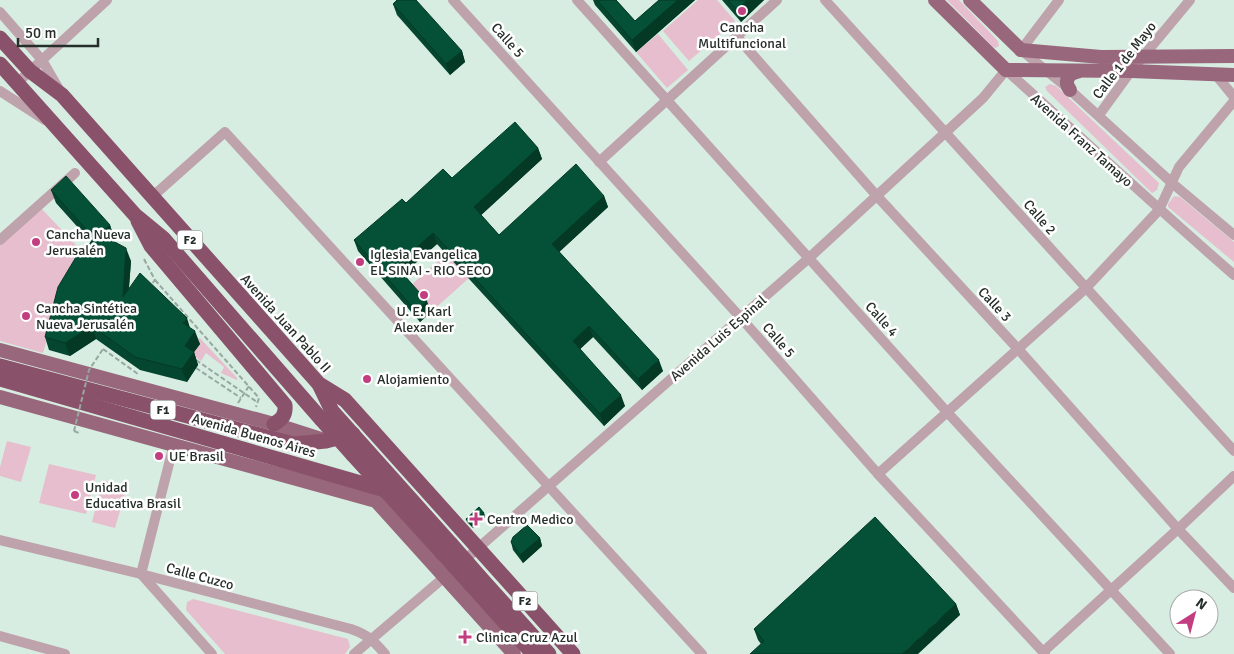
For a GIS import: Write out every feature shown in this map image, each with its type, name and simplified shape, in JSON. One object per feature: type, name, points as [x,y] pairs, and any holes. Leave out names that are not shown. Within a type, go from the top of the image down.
[{"type":"highway","name":"Avenida Juan Pablo II","points":[[0,38],[30,71],[62,95],[319,384],[345,400],[573,654]]},
{"type":"highway","name":"F2","points":[[0,64],[135,215],[163,238],[353,454],[380,495],[446,549]]},
{"type":"highway","points":[[135,215],[151,246],[285,405],[286,413],[281,420],[274,424]]},
{"type":"highway","name":"Avenida Buenos Aires","points":[[0,366],[293,444],[326,441],[353,434]]},
{"type":"highway","name":"Avenida Buenos Aires","points":[[0,379],[380,495]]},
{"type":"highway","name":"F2","points":[[319,384],[332,411],[353,434],[446,549],[474,580],[548,654]]},
{"type":"highway","name":"F2","points":[[474,580],[532,654]]},
{"type":"main road","name":"Avenida Franz Tamayo","points":[[935,0],[1006,70]]},
{"type":"main road","name":"Avenida Franz Tamayo","points":[[970,0],[1021,50]]},
{"type":"main road","name":"Avenida Luis Espinal","points":[[1006,70],[1021,50]]},
{"type":"main road","points":[[1021,50],[1101,56],[1234,56]]},
{"type":"main road","points":[[1006,70],[1131,71],[1234,75]]},
{"type":"main road","points":[[1070,90],[1067,84],[1068,78],[1076,72]]},
{"type":"main road","name":"Avenida Buenos Aires","points":[[0,350],[274,424],[326,441]]},
{"type":"main road","points":[[0,397],[174,444],[380,495],[444,577],[514,654]]},
{"type":"street","points":[[17,82],[107,0]]},
{"type":"street","name":"Calle 5","points":[[453,0],[741,318],[878,474],[1044,653]]},
{"type":"street","name":"Calle 4","points":[[577,0],[947,412],[1170,654]]},
{"type":"street","points":[[599,162],[777,0]]},
{"type":"street","name":"Calle 2","points":[[825,0],[947,133],[1085,289],[1234,451]]},
{"type":"street","name":"Avenida Luis Espinal","points":[[1021,50],[1059,0]]},
{"type":"street","name":"Calle 1 de Mayo","points":[[1099,115],[1131,71],[1190,0]]},
{"type":"street","name":"Avenida Juan Pablo II","points":[[0,12],[42,60],[62,95]]},
{"type":"street","name":"Calle 3","points":[[737,37],[876,195],[1018,349],[1178,529],[1234,588]]},
{"type":"street","name":"Avenida Franz Tamayo","points":[[1021,50],[1099,115],[1172,183],[1234,235]]},
{"type":"street","name":"Avenida Luis Espinal","points":[[354,654],[478,549],[809,258],[876,195],[947,133],[983,98],[1006,70]]},
{"type":"street","name":"Avenida Franz Tamayo","points":[[1006,70],[1159,210],[1234,275]]},
{"type":"street","points":[[1216,75],[1234,97]]},
{"type":"street","points":[[0,91],[56,127]]},
{"type":"street","points":[[878,474],[1085,289],[1159,210],[1179,167],[1234,101]]},
{"type":"street","points":[[152,197],[226,132],[702,654]]},
{"type":"street","points":[[2,235],[74,173]]},
{"type":"street","points":[[174,444],[141,574],[212,654]]},
{"type":"street","points":[[1044,653],[1234,476]]},
{"type":"street","name":"Calle Cuzco","points":[[0,540],[141,574],[351,629],[372,638],[385,654]]},
{"type":"street","points":[[0,636],[65,654]]},
{"type":"path","points":[[142,254],[155,280],[259,398],[256,407]]},
{"type":"path","points":[[150,287],[155,280]]},
{"type":"path","points":[[194,334],[198,329]]},
{"type":"path","points":[[79,433],[74,431],[89,370],[103,349],[138,374]]},
{"type":"path","points":[[191,356],[258,402]]},
{"type":"path","points":[[118,360],[121,357]]},
{"type":"path","points":[[196,368],[241,398]]},
{"type":"path","points":[[247,405],[238,403],[249,386]]},
{"type":"shaded area","points":[[698,0],[717,0],[735,21],[689,61],[663,31]]},
{"type":"shaded area","points":[[947,0],[959,0],[998,41],[999,46],[995,48],[992,46]]},
{"type":"shaded area","points":[[658,34],[688,70],[667,88],[636,52]]},
{"type":"shaded area","points":[[1050,84],[1056,86],[1159,183],[1157,190],[1152,193],[1047,91],[1045,87]]},
{"type":"shaded area","points":[[1174,196],[1180,197],[1234,242],[1234,262],[1168,207]]},
{"type":"shaded area","points":[[41,208],[90,260],[64,281],[43,353],[0,341],[0,245]]},
{"type":"shaded area","points":[[446,254],[469,278],[431,312],[409,287]]},
{"type":"shaded area","points":[[200,338],[237,380],[221,373],[224,367],[206,353],[201,361],[189,353]]},
{"type":"shaded area","points":[[7,441],[31,447],[21,482],[0,476],[0,467]]},
{"type":"shaded area","points":[[49,464],[96,475],[86,514],[39,503]]},
{"type":"shaded area","points":[[103,480],[127,487],[115,528],[92,522]]},
{"type":"shaded area","points":[[193,599],[348,639],[350,647],[345,654],[225,654],[186,610],[187,602]]},
{"type":"building","points":[[397,0],[416,0],[462,51],[446,64],[393,4]]},
{"type":"building","points":[[597,0],[616,0],[635,21],[659,0],[678,0],[632,40]]},
{"type":"building","points":[[728,0],[747,0],[737,10]]},
{"type":"building","points":[[515,122],[538,148],[474,207],[499,235],[576,164],[604,196],[552,244],[659,360],[638,379],[589,326],[573,341],[621,395],[600,414],[433,233],[396,266],[427,301],[416,311],[354,240],[402,199],[406,203],[443,169],[452,178]]},
{"type":"building","points":[[66,176],[110,225],[100,234],[126,248],[123,297],[140,273],[187,318],[183,323],[195,331],[185,346],[194,352],[182,369],[135,357],[92,326],[65,343],[45,337],[58,287],[79,252],[95,239],[51,190]]},
{"type":"building","points":[[479,507],[484,513],[471,525],[466,519]]},
{"type":"building","points":[[875,517],[956,604],[902,654],[750,654],[764,641],[754,629]]},
{"type":"building","points":[[527,525],[540,538],[520,555],[511,542],[513,537]]},
{"type":"place","name":"Cancha Multifuncional","points":[[742,11]]},
{"type":"place","name":"Cancha Nueva Jerusalén","points":[[36,242]]},
{"type":"place","name":"Iglesia Evangelica EL SINAI - RIO SECO","points":[[360,262]]},
{"type":"place","name":"U. E. Karl Alexander","points":[[424,295]]},
{"type":"place","name":"Cancha Sintética Nueva Jerusalén","points":[[26,316]]},
{"type":"place","name":"Alojamiento","points":[[367,379]]},
{"type":"place","name":"UE Brasil","points":[[159,456]]},
{"type":"place","name":"Unidad Educativa Brasil","points":[[75,495]]},
{"type":"place","name":"Centro Medico","points":[[476,519]]},
{"type":"place","name":"Clinica Cruz Azul","points":[[465,637]]}]
